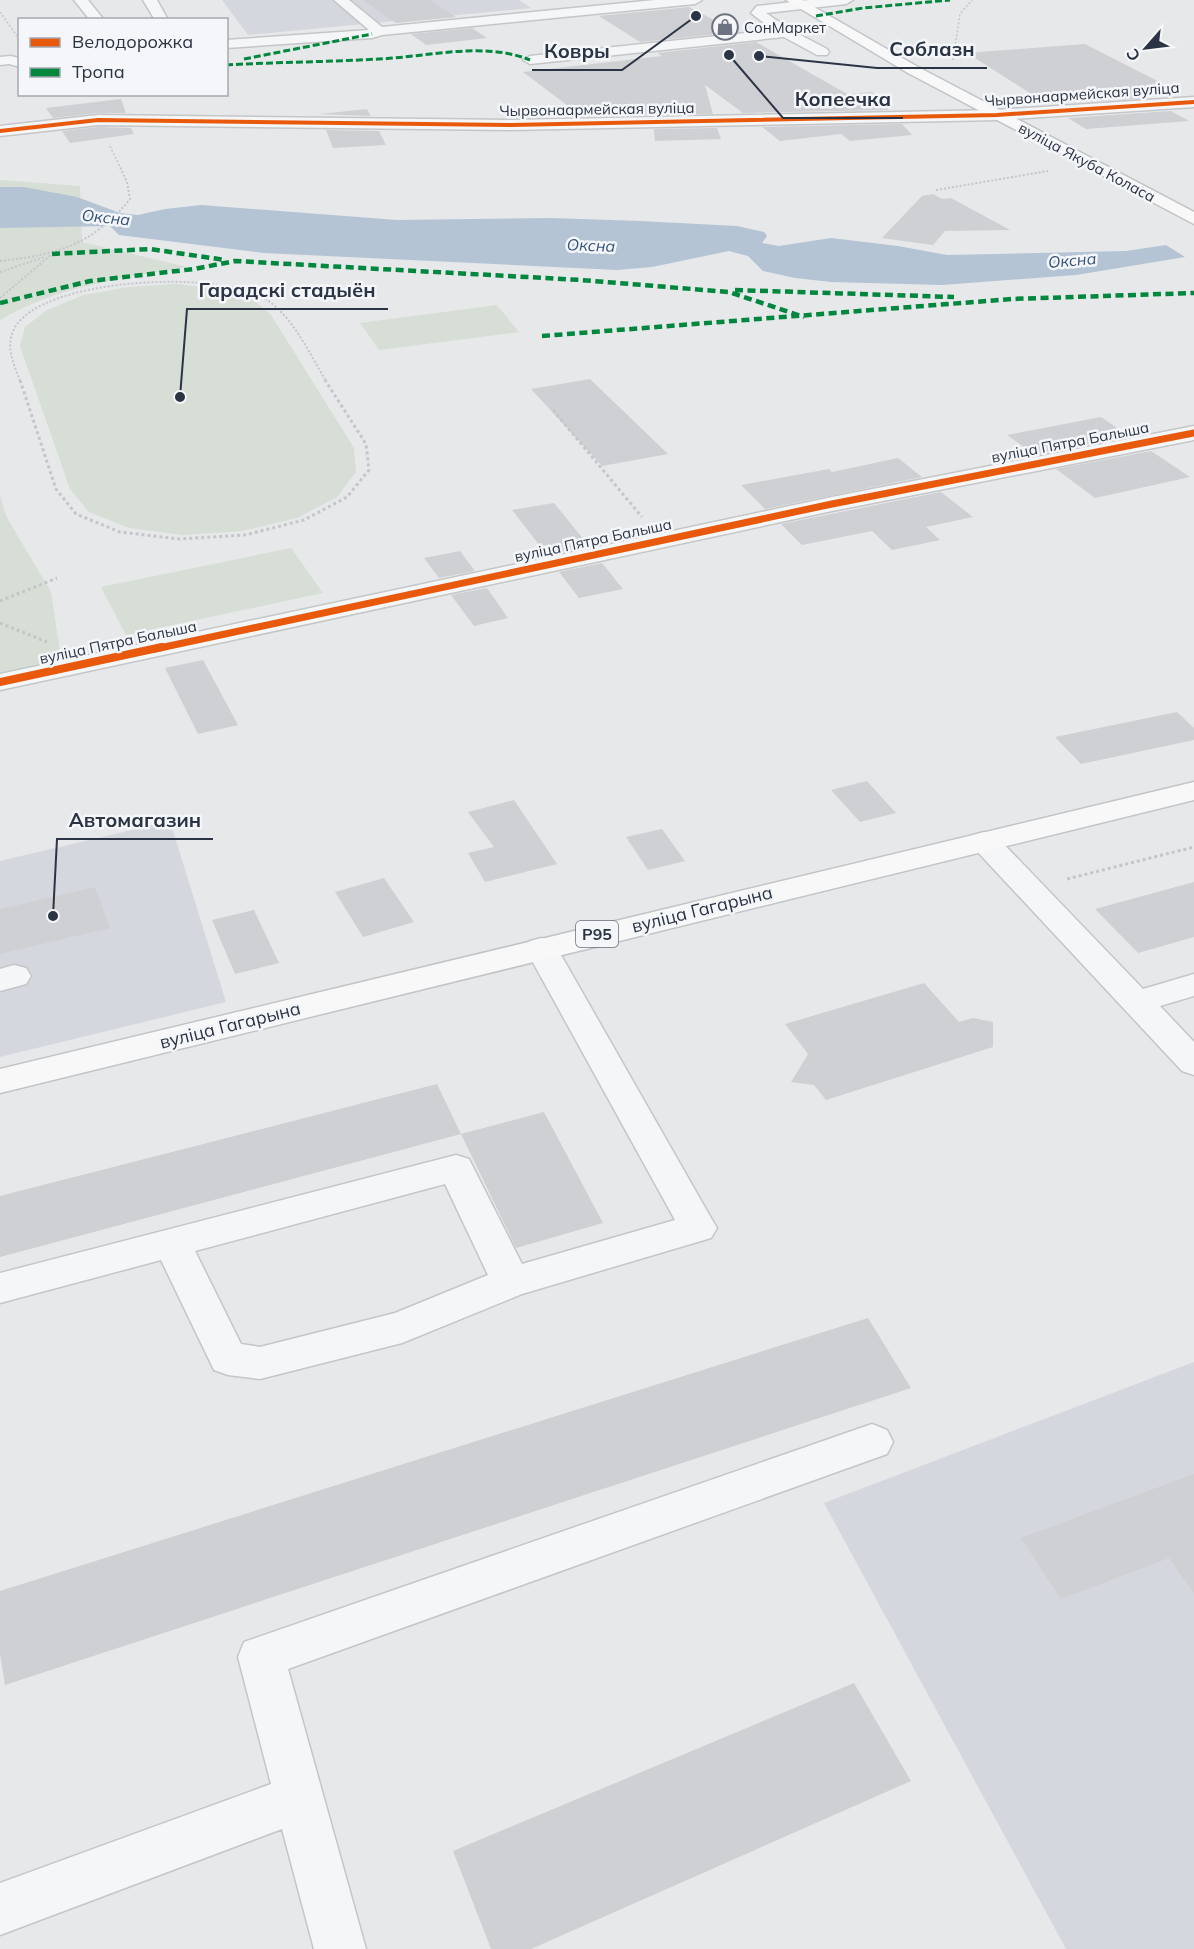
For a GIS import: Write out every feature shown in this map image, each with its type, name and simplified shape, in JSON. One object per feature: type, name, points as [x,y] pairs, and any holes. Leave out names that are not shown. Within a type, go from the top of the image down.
[{"type":"main road","name":"вуліца Якуба Коласа","points":[[795,2],[903,65],[1194,219]]},
{"type":"main road","name":"вуліца Гагарына","points":[[0,1081],[1194,791]]},
{"type":"street","points":[[81,0],[96,18]]},
{"type":"street","points":[[150,0],[161,18]]},
{"type":"street","points":[[341,0],[379,31]]},
{"type":"street","points":[[586,0],[602,10]]},
{"type":"street","points":[[228,44],[372,34],[379,31],[695,0]]},
{"type":"street","points":[[822,52],[786,33],[758,13],[762,9],[795,2],[846,0]]},
{"type":"street","points":[[569,13],[587,24]]},
{"type":"street","points":[[530,60],[633,51],[786,33]]},
{"type":"street","points":[[606,34],[633,51]]},
{"type":"street","name":"Чырвонаармейская вуліца","points":[[0,131],[98,120],[431,126],[997,115],[1194,102]]},
{"type":"street","name":"вуліца Пятра Балыша","points":[[0,682],[661,540],[1194,433]]},
{"type":"street","points":[[984,841],[1193,1060]]},
{"type":"street","points":[[172,1243],[228,1359],[260,1363],[402,1327],[511,1282],[698,1228],[541,948]]},
{"type":"street","points":[[1136,1002],[1194,985]]},
{"type":"street","points":[[0,1288],[456,1168],[511,1282]]},
{"type":"street","points":[[340,1949],[261,1657],[872,1442]]},
{"type":"street","points":[[0,1909],[300,1798]]},
{"type":"path","points":[[0,12],[18,36]]},
{"type":"path","points":[[0,272],[74,245],[123,209],[130,199],[127,182],[98,120]]},
{"type":"path","points":[[936,190],[1052,170]]},
{"type":"path","points":[[0,261],[52,254]]},
{"type":"path","points":[[0,298],[52,254]]},
{"type":"path","points":[[179,280],[226,285],[263,297],[284,314],[366,444],[369,470],[347,497],[304,520],[245,535],[190,539],[120,532],[76,514],[56,489],[9,348],[14,327],[39,308],[79,292],[128,283],[179,280]]},
{"type":"path","points":[[553,410],[661,540]]},
{"type":"path","points":[[0,601],[57,578]]},
{"type":"path","points":[[1028,888],[1194,847]]},
{"type":"shaded area","points":[[222,0],[519,0],[531,8],[248,35]]},
{"type":"shaded area","points":[[0,180],[80,186],[82,242],[187,267],[67,291],[22,308],[0,320]]},
{"type":"shaded area","points":[[176,284],[219,289],[253,299],[271,315],[354,448],[356,472],[337,497],[297,518],[242,531],[183,535],[129,528],[89,512],[70,489],[20,346],[25,327],[47,310],[84,295],[129,287]]},
{"type":"shaded area","points":[[497,305],[519,332],[379,350],[360,323]]},
{"type":"shaded area","points":[[0,495],[6,516],[51,592],[62,666],[0,678]]},
{"type":"shaded area","points":[[291,548],[323,593],[126,635],[101,587]]},
{"type":"shaded area","points":[[170,821],[226,1002],[0,1057],[0,861]]},
{"type":"shaded area","points":[[1194,1362],[1194,1949],[1066,1949],[824,1503]]},
{"type":"water","name":"Оксна","points":[[0,187],[24,187],[77,197],[120,213],[138,215],[201,205],[397,220],[551,218],[640,221],[737,226],[764,232],[767,236],[762,243],[779,246],[831,238],[947,255],[1126,251],[1166,245],[1185,257],[1076,275],[942,285],[831,282],[795,278],[763,271],[748,256],[729,251],[652,267],[617,270],[264,253],[119,235],[110,226],[0,228]]},
{"type":"building","points":[[363,0],[430,0],[456,17],[396,23]]},
{"type":"building","points":[[689,7],[737,32],[640,42],[599,16]]},
{"type":"building","points":[[472,28],[487,38],[426,45],[411,34]]},
{"type":"building","points":[[756,42],[847,94],[872,92],[889,110],[743,113],[705,85],[713,114],[580,115],[523,72],[662,56],[657,53]]},
{"type":"building","points":[[1085,44],[1177,91],[1141,93],[1149,98],[1047,104],[967,53]]},
{"type":"building","points":[[121,99],[126,113],[98,113],[53,118],[46,108]]},
{"type":"building","points":[[367,109],[371,116],[320,114]]},
{"type":"building","points":[[1171,111],[1189,121],[1086,129],[1068,118]]},
{"type":"building","points":[[902,124],[912,135],[850,141],[841,134],[780,141],[762,127]]},
{"type":"building","points":[[98,127],[131,128],[134,134],[70,143],[62,131]]},
{"type":"building","points":[[717,128],[721,139],[655,141],[654,129]]},
{"type":"building","points":[[326,130],[379,131],[386,145],[333,148]]},
{"type":"building","points":[[933,194],[942,199],[951,198],[1010,230],[945,231],[933,245],[882,238],[922,196]]},
{"type":"building","points":[[590,379],[668,454],[602,466],[531,389]]},
{"type":"building","points":[[1101,417],[1129,436],[1035,455],[1007,435]]},
{"type":"building","points":[[1151,451],[1190,477],[1095,498],[1056,469]]},
{"type":"building","points":[[898,458],[922,477],[765,509],[741,485],[829,469],[832,472]]},
{"type":"building","points":[[941,492],[973,517],[926,527],[940,540],[892,550],[872,531],[802,545],[781,524]]},
{"type":"building","points":[[554,503],[589,546],[547,555],[512,510]]},
{"type":"building","points":[[460,551],[475,571],[439,578],[424,558]]},
{"type":"building","points":[[602,563],[623,589],[579,598],[559,572]]},
{"type":"building","points":[[487,588],[508,618],[474,626],[451,595]]},
{"type":"building","points":[[203,660],[238,725],[198,734],[165,668]]},
{"type":"building","points":[[1177,712],[1194,728],[1194,740],[1081,764],[1055,737]]},
{"type":"building","points":[[867,781],[896,813],[860,822],[831,790]]},
{"type":"building","points":[[514,800],[557,864],[485,882],[468,853],[494,847],[468,812]]},
{"type":"building","points":[[662,829],[685,861],[648,870],[626,837]]},
{"type":"building","points":[[384,878],[414,922],[363,937],[335,892]]},
{"type":"building","points":[[1194,882],[1194,937],[1138,953],[1095,909]]},
{"type":"building","points":[[95,887],[110,928],[0,954],[0,909]]},
{"type":"building","points":[[254,910],[279,963],[235,974],[212,920]]},
{"type":"building","points":[[924,983],[959,1022],[973,1018],[993,1022],[993,1047],[826,1100],[814,1085],[791,1082],[808,1054],[785,1024]]},
{"type":"building","points":[[437,1084],[461,1134],[0,1257],[0,1196]]},
{"type":"building","points":[[544,1112],[603,1223],[516,1248],[461,1134]]},
{"type":"building","points":[[868,1318],[911,1388],[5,1685],[0,1654],[0,1591]]},
{"type":"building","points":[[1194,1474],[1194,1593],[1169,1558],[1061,1599],[1021,1538]]},
{"type":"building","points":[[854,1683],[911,1781],[531,1949],[491,1949],[453,1851]]},
{"type":"marked path","points":[[816,16],[863,8],[950,0]]},
{"type":"marked path","points":[[244,59],[372,34]]},
{"type":"marked path","points":[[228,65],[379,59],[458,52],[500,52],[530,60]]},
{"type":"marked path","points":[[52,254],[150,249],[225,260]]},
{"type":"marked path","points":[[0,303],[90,281],[194,269],[235,261],[581,280],[729,292],[804,317]]},
{"type":"marked path","points":[[735,290],[954,297]]},
{"type":"marked path","points":[[542,336],[1012,299],[1194,293]]},
{"type":"cycle path","points":[[0,131],[98,120],[511,125],[997,115],[1194,102]]},
{"type":"cycle path","points":[[0,682],[832,504],[1194,433]]},
{"type":"place","name":"Ковры","points":[[696,16]]},
{"type":"place","name":"СонМаркет","points":[[725,27]]},
{"type":"place","name":"Копеечка","points":[[729,55]]},
{"type":"place","name":"Соблазн","points":[[759,56]]},
{"type":"place","name":"Гарадскі стадыён","points":[[180,397]]},
{"type":"place","name":"Автомагазин","points":[[53,916]]}]
